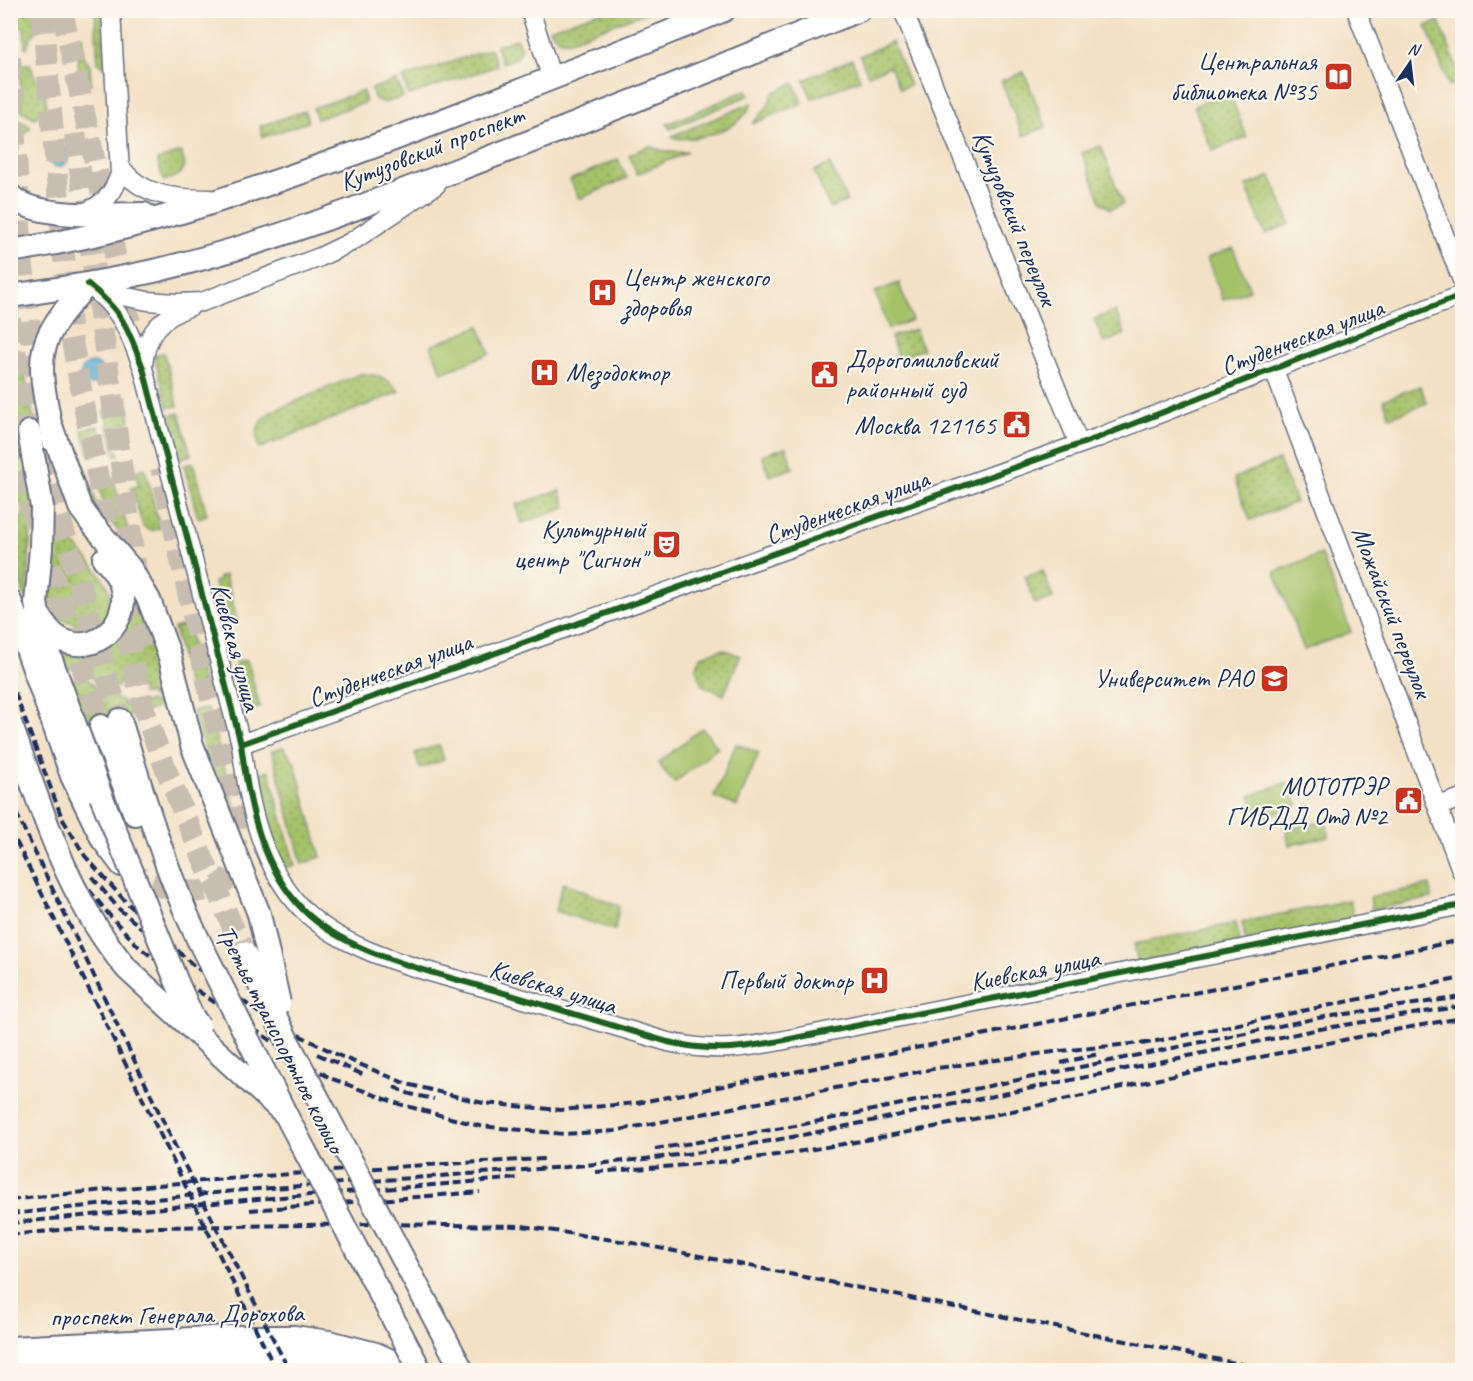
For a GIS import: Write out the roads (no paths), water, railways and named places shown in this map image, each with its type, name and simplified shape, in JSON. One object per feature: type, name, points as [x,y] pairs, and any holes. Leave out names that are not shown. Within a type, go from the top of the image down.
[{"type":"main road","name":"Кутузовский проспект","points":[[10,250],[89,236],[179,214],[336,160],[552,80],[724,10]]},
{"type":"main road","name":"Кутузовский проспект","points":[[10,296],[88,285],[158,270],[229,250],[355,208],[860,10]]},
{"type":"main road","points":[[10,195],[26,206],[41,211],[179,214]]},
{"type":"main road","points":[[88,285],[70,303],[56,322],[47,337],[42,352],[40,368],[42,507],[37,612],[42,635],[101,796],[176,980],[192,1016],[213,1048]]},
{"type":"main road","points":[[37,612],[46,628],[56,636],[64,641],[86,644],[108,635],[115,627],[122,609],[123,594],[121,584],[113,570],[81,530],[71,513],[40,429]]},
{"type":"main road","points":[[40,429],[80,507],[130,568],[149,600],[170,657],[192,745],[259,914],[288,1042]]},
{"type":"main road","points":[[10,601],[72,776],[104,840],[122,865]]},
{"type":"main road","points":[[10,723],[68,878],[106,944],[127,969],[286,1115]]},
{"type":"main road","name":"Третье транспортное кольцо","points":[[110,723],[197,937],[286,1115],[420,1371]]},
{"type":"main road","name":"Третье транспортное кольцо","points":[[244,953],[288,1042],[462,1371]]},
{"type":"main road","name":"проспект Генерала Дорохова","points":[[10,1348],[231,1337],[294,1337],[329,1342],[376,1354],[411,1371]]},
{"type":"main road","name":"проспект Генерала Дорохова","points":[[10,1370],[64,1364],[278,1355],[326,1358],[365,1371]]},
{"type":"street","points":[[83,213],[97,207],[107,199],[116,188],[120,174],[111,10]]},
{"type":"street","points":[[530,10],[552,80]]},
{"type":"street","name":"Кутузовский переулок","points":[[903,10],[1079,444]]},
{"type":"street","points":[[1356,10],[1462,280]]},
{"type":"street","points":[[120,166],[134,183],[145,189],[167,196],[223,199]]},
{"type":"street","name":"Киевская улица","points":[[143,368],[146,345],[158,326],[170,316],[320,257],[351,242],[459,169]]},
{"type":"street","points":[[88,285],[117,295],[148,301],[202,302]]},
{"type":"street","name":"Киевская улица","points":[[88,285],[109,301],[120,314],[143,368],[242,744],[249,795],[267,852],[285,888],[297,904],[330,931],[354,945],[379,955],[689,1047],[723,1050],[1462,905]]},
{"type":"street","name":"Студенческая улица","points":[[242,744],[1079,444],[1462,295]]},
{"type":"street","name":"Можайский переулок","points":[[1274,370],[1462,872]]},
{"type":"street","points":[[1438,806],[1462,798]]},
{"type":"water","points":[[54,145],[62,145],[69,152],[69,160],[62,167],[54,167],[47,160],[47,152]]},
{"type":"water","points":[[88,363],[96,363],[103,370],[103,378],[96,385],[88,385],[81,378],[81,370]]},
{"type":"tunnel","points":[[42,10],[71,336],[112,552]]},
{"type":"tunnel","points":[[62,10],[134,342]]},
{"type":"tunnel","points":[[10,57],[22,258],[36,381]]},
{"type":"tunnel","points":[[75,134],[148,657]]},
{"type":"tunnel","points":[[10,319],[29,432]]},
{"type":"tunnel","points":[[41,420],[58,511],[120,720]]},
{"type":"tunnel","points":[[10,440],[101,726]]},
{"type":"tunnel","points":[[123,866],[160,886],[182,891],[206,890],[225,882],[231,873],[236,855],[231,791],[161,468]]},
{"type":"tunnel","points":[[121,599],[136,678],[149,724],[183,811],[244,953]]},
{"type":"railway","points":[[10,680],[62,818],[85,856],[125,901],[193,965],[269,1020],[340,1056],[407,1084],[483,1103],[560,1110],[637,1103],[1462,940]]},
{"type":"railway","points":[[10,764],[41,822],[78,876],[139,947],[192,987],[330,1078],[399,1104],[480,1126],[564,1134],[614,1131],[938,1068],[1060,1051],[1151,1042]]},
{"type":"railway","points":[[10,800],[178,1152],[289,1370]]},
{"type":"railway","points":[[10,829],[276,1370]]},
{"type":"railway","points":[[92,877],[119,909],[144,930]]},
{"type":"railway","points":[[1142,1044],[1462,978]]},
{"type":"railway","points":[[655,1149],[795,1126],[1318,1018],[1462,997]]},
{"type":"railway","points":[[10,1214],[244,1190],[566,1167],[724,1149],[798,1136],[1320,1029],[1462,1006]]},
{"type":"railway","points":[[596,1172],[742,1159],[875,1138],[1294,1050],[1462,1018]]},
{"type":"railway","points":[[317,1054],[366,1076]]},
{"type":"railway","points":[[1061,1063],[1098,1054]]},
{"type":"railway","points":[[394,1087],[410,1094],[434,1099]]},
{"type":"railway","points":[[10,1200],[277,1175],[545,1159]]},
{"type":"railway","points":[[10,1223],[245,1200],[521,1178]]},
{"type":"railway","points":[[250,1210],[480,1192]]},
{"type":"railway","points":[[10,1235],[70,1229],[162,1227],[376,1224],[522,1226],[639,1244],[1271,1370]]},
{"type":"place","name":"Центральная библиотека №35","points":[[1338,76]]},
{"type":"place","name":"Центр женского здоровья","points":[[602,292]]},
{"type":"place","name":"Мезодоктор","points":[[545,372]]},
{"type":"place","name":"Дорогомиловский районный суд","points":[[825,374]]},
{"type":"place","name":"Москва 121165","points":[[1017,425]]},
{"type":"place","name":"Культурный центр \"Сигнон\"","points":[[667,544]]},
{"type":"place","name":"Университет РАО","points":[[1274,678]]},
{"type":"place","name":"МОТОТРЭР ГИБДД Отд №2","points":[[1408,801]]},
{"type":"place","name":"Первый доктор","points":[[874,980]]}]
